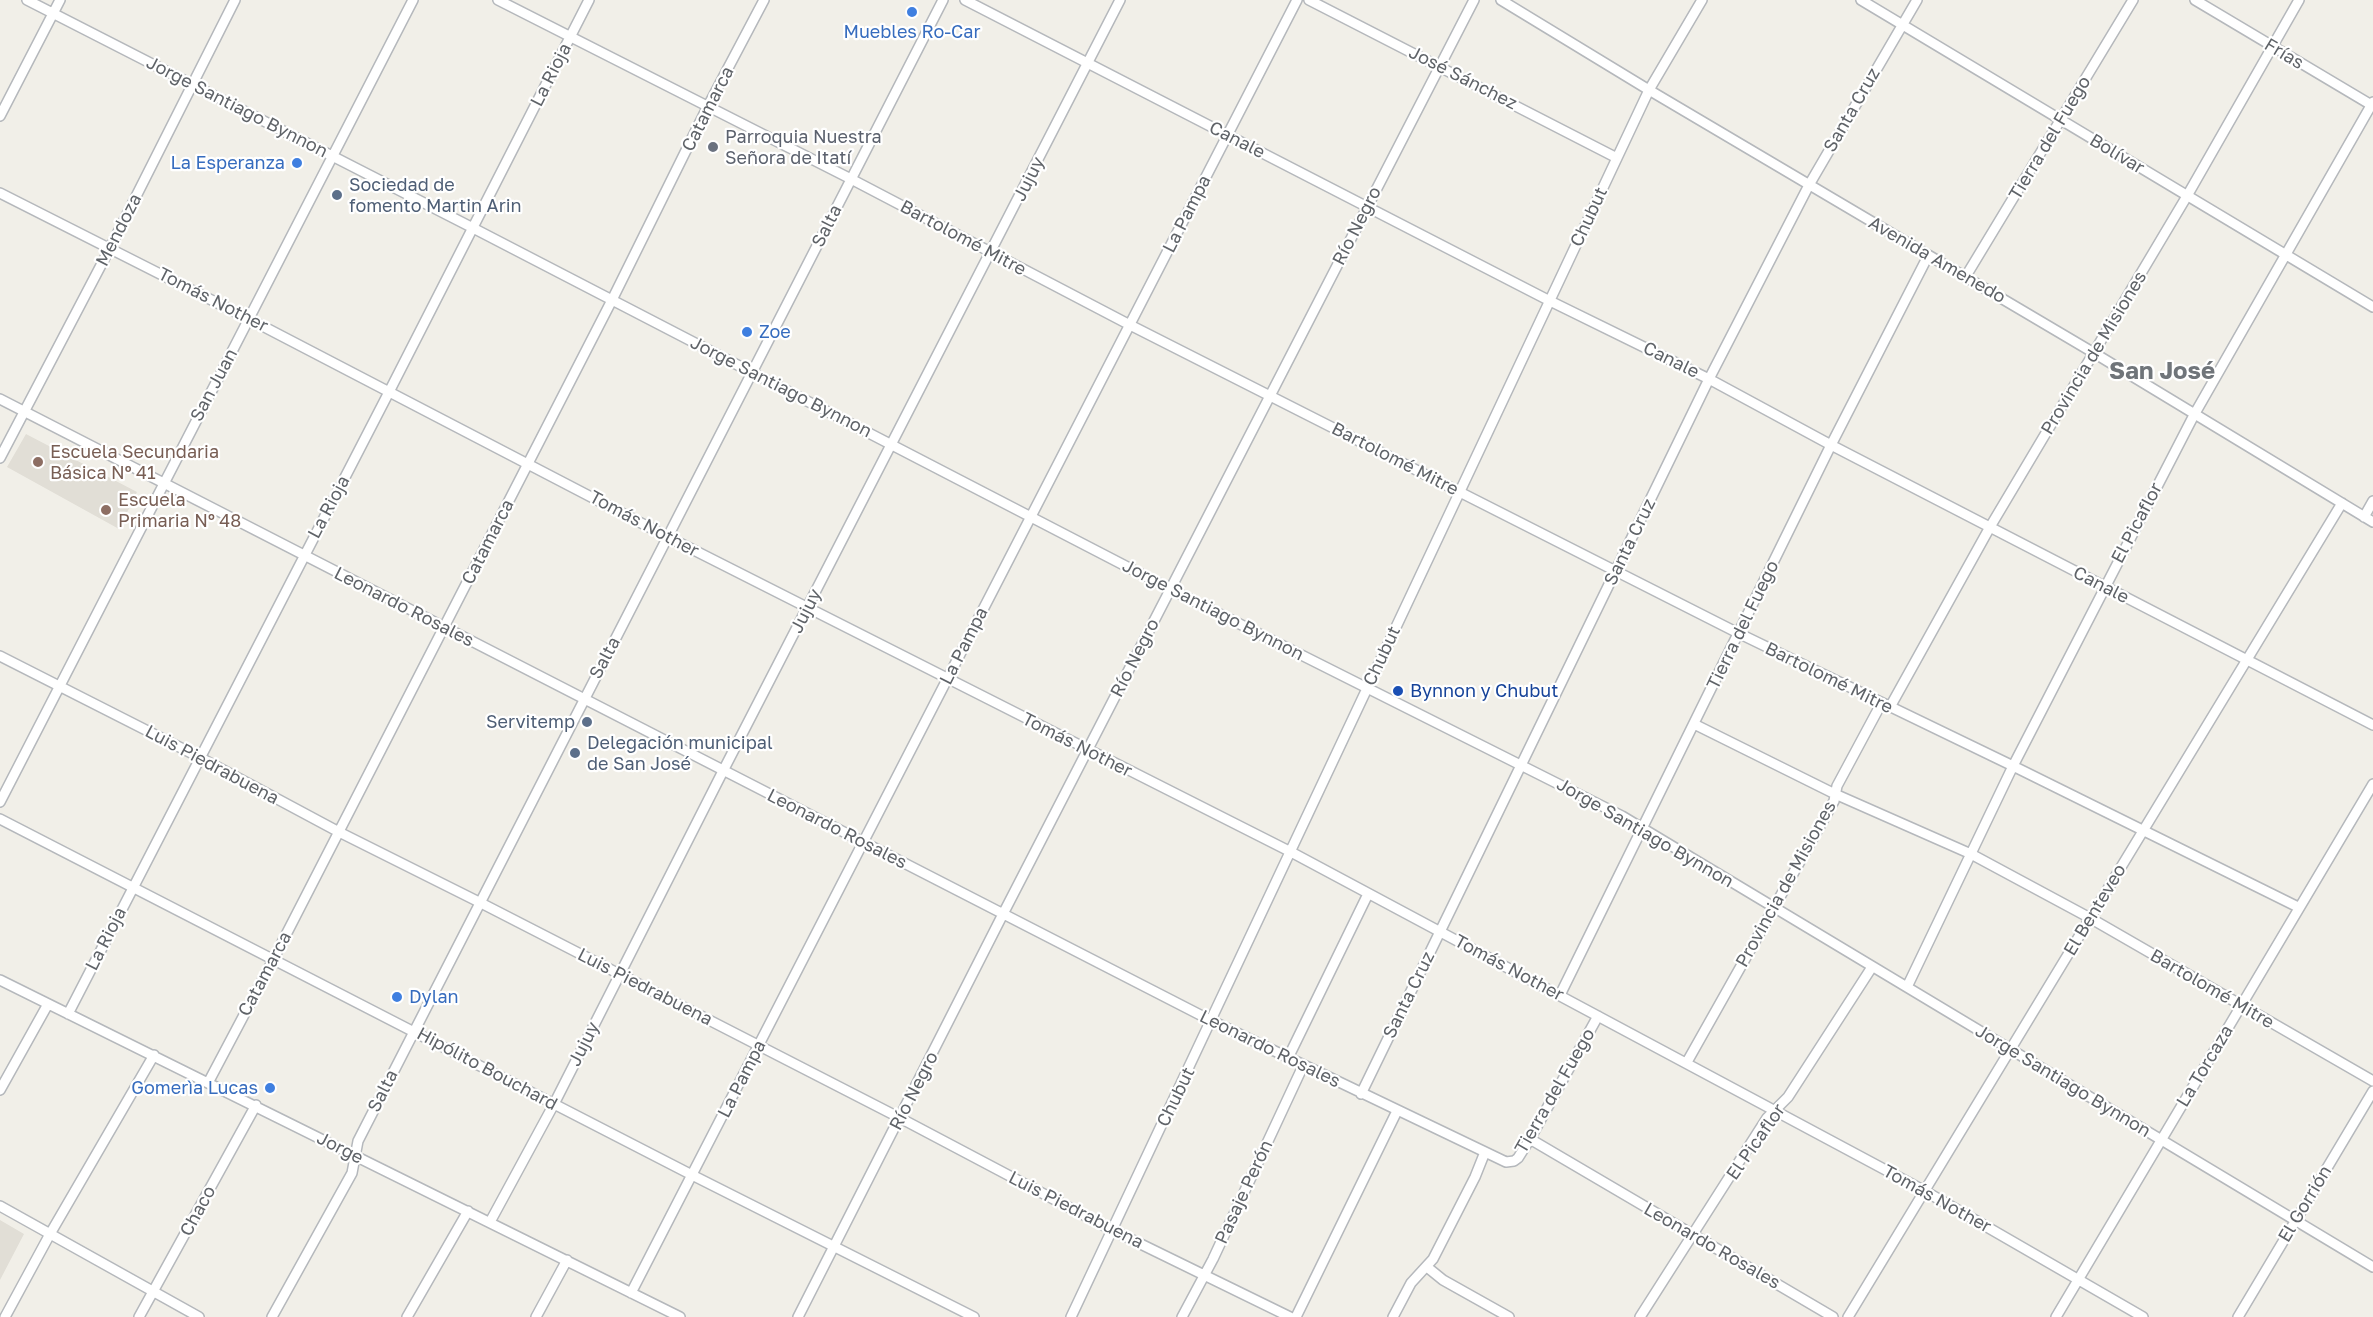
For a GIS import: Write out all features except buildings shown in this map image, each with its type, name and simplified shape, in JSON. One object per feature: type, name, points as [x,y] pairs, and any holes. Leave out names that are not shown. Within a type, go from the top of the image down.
[{"type":"street","name":"Jorge Santiago Bynnon","points":[[27,0],[1031,515],[1170,589],[1520,764],[1644,829],[2373,1267]]},
{"type":"street","points":[[0,116],[60,0]]},
{"type":"street","name":"Mendoza","points":[[0,458],[110,248],[235,0]]},
{"type":"street","name":"San Juan","points":[[0,802],[413,0]]},
{"type":"street","name":"Bartolomé Mitre","points":[[498,0],[851,178],[1130,325],[1616,572],[2298,907]]},
{"type":"street","name":"La Rioja","points":[[68,1014],[589,0]]},
{"type":"street","name":"Catamarca","points":[[208,1083],[339,832],[764,0]]},
{"type":"street","name":"Salta","points":[[272,1317],[352,1173],[358,1141],[943,0]]},
{"type":"street","name":"Canale","points":[[965,0],[1550,301],[1709,379],[1831,445],[2373,725]]},
{"type":"street","name":"Jujuy","points":[[490,1222],[554,1104],[1120,0]]},
{"type":"street","name":"La Pampa","points":[[631,1293],[1297,0]]},
{"type":"street","name":"José Sánchez","points":[[1309,0],[1617,158]]},
{"type":"street","name":"Río Negro","points":[[798,1317],[1087,750],[1474,0]]},
{"type":"street","name":"Avenida Amenedo","points":[[1501,0],[1928,256],[1966,276],[2373,522]]},
{"type":"street","name":"Chubut","points":[[1071,1317],[1649,90],[1701,0]]},
{"type":"street","name":"Bolívar","points":[[1861,0],[2373,307]]},
{"type":"street","name":"Santa Cruz","points":[[1361,1094],[1709,379],[1809,185],[1917,0]]},
{"type":"street","name":"Tierra del Fuego","points":[[1966,276],[2133,0]]},
{"type":"street","name":"Frías","points":[[2195,0],[2372,105]]},
{"type":"street","name":"Provincia de Misiones","points":[[1687,1062],[1834,801],[1837,786],[2187,196],[2300,0]]},
{"type":"street","name":"El Picaflor","points":[[1907,987],[2013,766],[2194,415],[2372,105]]},
{"type":"street","name":"Tomás Nother","points":[[0,193],[249,319],[668,537],[1291,852],[1923,1190],[2143,1317]]},
{"type":"street","name":"Tierra del Fuego","points":[[1560,995],[1644,829],[1831,445],[1928,256]]},
{"type":"street","name":"Leonardo Rosales","points":[[0,399],[1212,1021],[1485,1152]]},
{"type":"street","points":[[2364,517],[2373,501]]},
{"type":"street","name":"El Benteveo","points":[[1848,1317],[2342,503]]},
{"type":"street","name":"Luis Piedrabuena","points":[[0,656],[900,1118],[1112,1230],[1290,1317]]},
{"type":"street","name":"Bartolomé Mitre","points":[[1694,724],[1835,794],[1971,854],[2090,918],[2373,1081]]},
{"type":"street","name":"La Torcaza","points":[[2056,1317],[2373,784]]},
{"type":"street","name":"Hipólito Bouchard","points":[[0,819],[692,1175],[974,1317]]},
{"type":"street","points":[[1288,1058],[1368,894]]},
{"type":"street","name":"El Picaflor","points":[[1640,1317],[1767,1118],[1788,1097],[1872,967]]},
{"type":"street","name":"Jorge","points":[[0,980],[567,1260],[668,1314],[680,1317]]},
{"type":"street","points":[[0,1090],[48,1004]]},
{"type":"street","name":"Tierra del Fuego","points":[[1393,1317],[1411,1283],[1433,1259],[1475,1177],[1485,1152],[1506,1162],[1514,1161],[1530,1139],[1598,1016]]},
{"type":"street","points":[[5,1317],[50,1234],[154,1055]]},
{"type":"street","name":"Pasaje Perón","points":[[1182,1317],[1205,1274],[1303,1066]]},
{"type":"street","name":"El Gorrión","points":[[2238,1317],[2373,1091]]},
{"type":"street","name":"Chaco","points":[[139,1317],[256,1105]]},
{"type":"street","points":[[1296,1317],[1396,1111]]},
{"type":"street","name":"Leonardo Rosales","points":[[1530,1139],[1833,1317]]},
{"type":"street","points":[[0,1206],[199,1317]]},
{"type":"street","points":[[406,1317],[468,1211]]},
{"type":"street","points":[[536,1317],[567,1260]]},
{"type":"street","points":[[1427,1267],[1443,1280],[1509,1317]]},
{"type":"shaded area","name":"Escuela Primaria Nº 48","points":[[26,434],[137,492],[119,529],[7,467]]},
{"type":"shaded area","points":[[0,1220],[24,1234],[0,1280]]},
{"type":"place","name":"Muebles Ro-Car","points":[[912,12]]},
{"type":"place","name":"Parroquia Nuestra Señora de Itatí","points":[[713,147]]},
{"type":"place","name":"La Esperanza","points":[[297,163]]},
{"type":"place","name":"Sociedad de fomento Martin Arin","points":[[337,195]]},
{"type":"place","name":"Zoe","points":[[747,332]]},
{"type":"place","name":"Escuela Secundaria Básica Nº 41","points":[[38,462]]},
{"type":"place","name":"Escuela Primaria Nº 48","points":[[106,510]]},
{"type":"place","name":"Bynnon y Chubut","points":[[1398,691]]},
{"type":"place","name":"Servitemp","points":[[587,722]]},
{"type":"place","name":"Delegación municipal de San José","points":[[575,753]]},
{"type":"place","name":"Dylan","points":[[397,997]]},
{"type":"place","name":"Gomerìa Lucas","points":[[270,1088]]},
{"type":"district","name":"San José","points":[[2162,371]]}]
